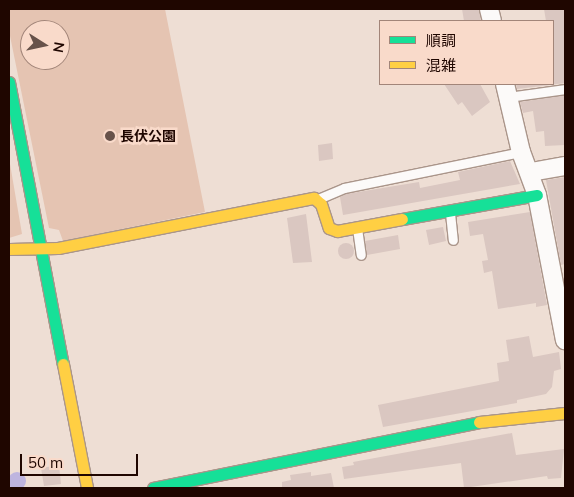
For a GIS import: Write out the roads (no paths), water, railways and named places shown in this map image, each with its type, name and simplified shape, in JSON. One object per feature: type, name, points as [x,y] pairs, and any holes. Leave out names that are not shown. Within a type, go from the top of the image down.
[{"type":"street","points":[[9,82],[43,248],[87,488]]},
{"type":"street","points":[[507,90],[521,152],[531,172],[559,270],[565,340]]},
{"type":"street","points":[[531,172],[565,166]]},
{"type":"street","points":[[9,249],[43,248],[318,199],[329,228],[357,227],[537,195]]},
{"type":"street","points":[[152,488],[477,422],[565,413]]},
{"type":"lane","points":[[507,90],[565,89]]},
{"type":"lane","points":[[318,199],[344,188],[521,152]]},
{"type":"lane","points":[[449,212],[453,240]]},
{"type":"lane","points":[[357,227],[361,255]]},
{"type":"place","name":"長伏公園","points":[[110,136]]}]
